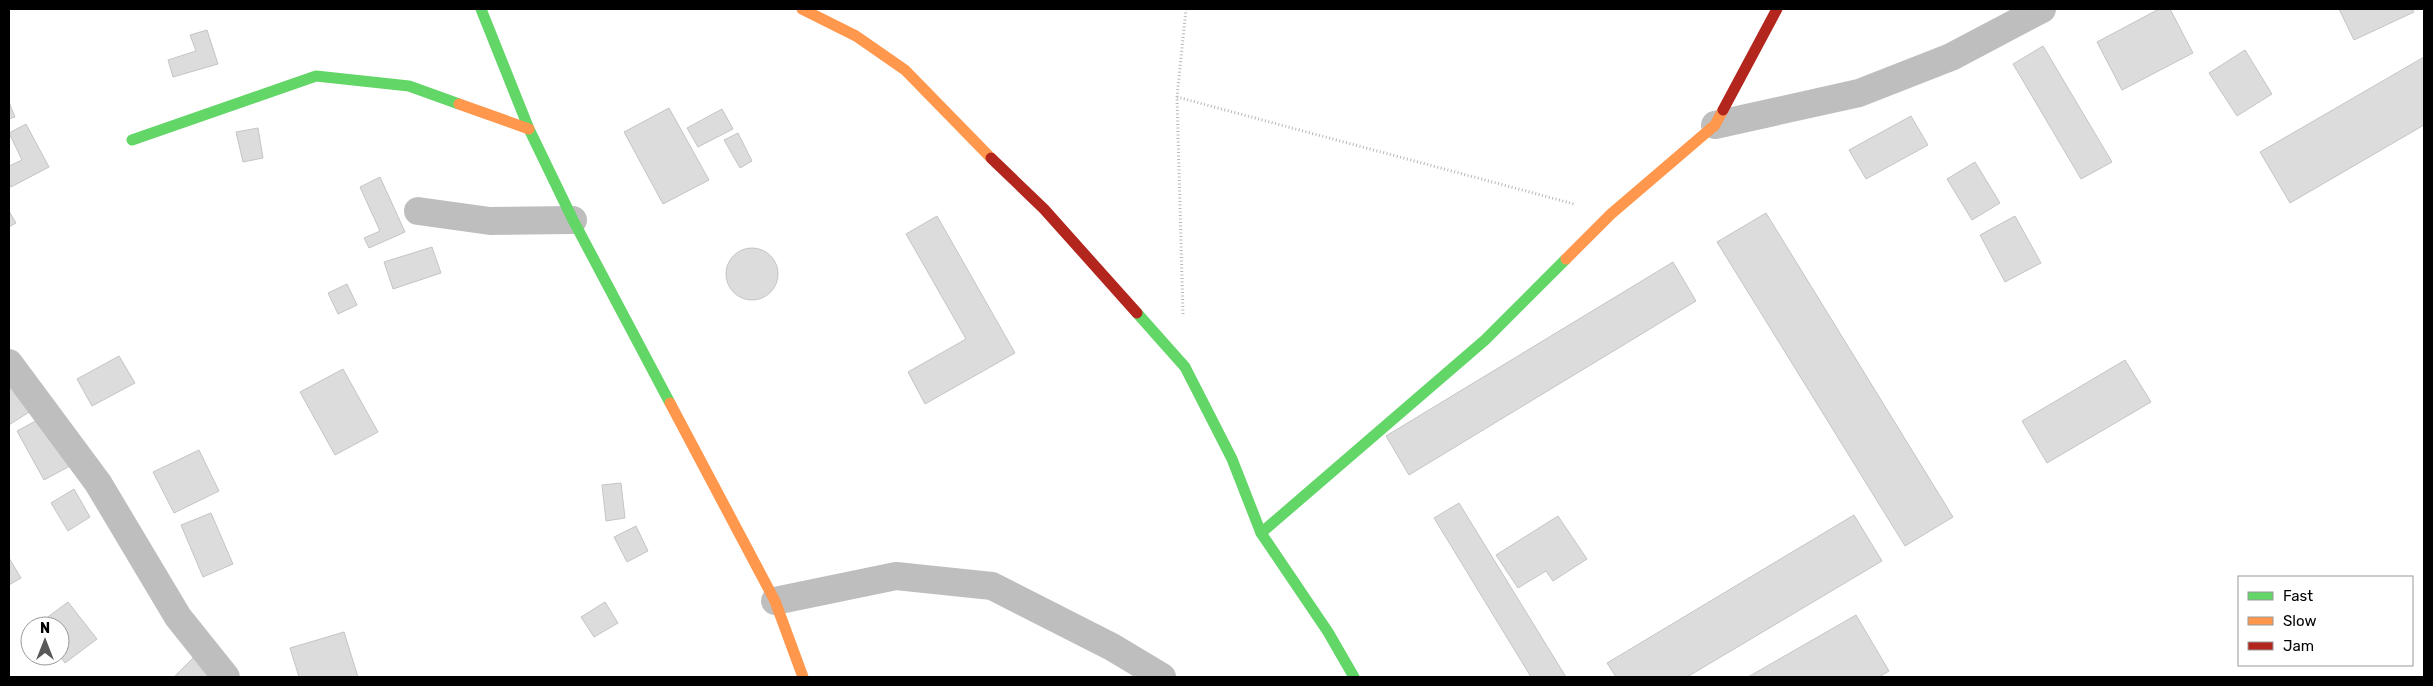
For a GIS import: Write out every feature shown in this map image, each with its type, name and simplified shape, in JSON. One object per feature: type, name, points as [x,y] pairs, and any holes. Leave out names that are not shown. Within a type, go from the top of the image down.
[{"type":"street","points":[[481,9],[529,129],[573,220],[774,601],[803,677]]},
{"type":"street","points":[[802,9],[856,36],[905,70],[954,122],[1044,209],[1185,367],[1232,459],[1261,532],[1328,632],[1354,677]]},
{"type":"street","points":[[1261,532],[1485,340],[1610,214],[1715,125],[1777,9]]},
{"type":"street","points":[[1715,125],[1859,93],[1951,57],[2042,9]]},
{"type":"street","points":[[132,140],[316,76],[409,86],[529,129]]},
{"type":"street","points":[[418,211],[490,221],[573,220]]},
{"type":"street","points":[[9,363],[98,483],[178,617],[226,677]]},
{"type":"street","points":[[774,601],[896,576],[992,586],[1112,647],[1162,677]]},
{"type":"path","points":[[1183,319],[1177,97],[1186,9]]},
{"type":"path","points":[[1177,97],[1610,214]]},
{"type":"building","points":[[2159,9],[2170,9],[2193,53],[2122,90],[2097,42]]},
{"type":"building","points":[[2339,9],[2412,9],[2414,12],[2354,40]]},
{"type":"building","points":[[207,30],[218,64],[173,77],[168,60],[196,51],[190,35]]},
{"type":"building","points":[[2043,46],[2112,162],[2081,179],[2013,64]]},
{"type":"building","points":[[2245,50],[2272,94],[2237,116],[2209,73]]},
{"type":"building","points":[[2424,57],[2424,125],[2290,203],[2260,152]]},
{"type":"building","points":[[9,102],[15,117],[9,119]]},
{"type":"building","points":[[669,108],[709,180],[663,204],[624,132]]},
{"type":"building","points":[[722,109],[733,129],[698,147],[687,128]]},
{"type":"building","points":[[1911,116],[1928,145],[1866,179],[1849,150]]},
{"type":"building","points":[[26,124],[49,167],[11,187],[9,183],[9,166],[22,160],[9,133]]},
{"type":"building","points":[[258,128],[263,158],[243,162],[236,132]]},
{"type":"building","points":[[738,133],[752,161],[740,168],[724,140]]},
{"type":"building","points":[[1975,162],[2000,203],[1972,220],[1947,179]]},
{"type":"building","points":[[380,177],[405,232],[369,248],[364,238],[380,231],[360,187]]},
{"type":"building","points":[[9,211],[16,223],[9,227]]},
{"type":"building","points":[[1766,213],[1953,517],[1905,546],[1717,242]]},
{"type":"building","points":[[937,216],[1015,353],[925,404],[908,372],[966,339],[906,234]]},
{"type":"building","points":[[2015,216],[2041,263],[2005,282],[1980,235]]},
{"type":"building","points":[[432,247],[441,273],[393,289],[384,262]]},
{"type":"building","points":[[747,248],[757,248],[771,255],[778,269],[778,279],[771,293],[757,300],[747,300],[737,296],[730,289],[726,279],[726,269],[730,259],[737,252]]},
{"type":"building","points":[[1673,262],[1696,301],[1409,475],[1386,436]]},
{"type":"building","points":[[347,284],[357,305],[338,314],[328,293]]},
{"type":"building","points":[[119,356],[135,383],[92,406],[77,379]]},
{"type":"building","points":[[2125,360],[2151,402],[2047,463],[2022,421]]},
{"type":"building","points":[[343,369],[378,432],[335,455],[300,392]]},
{"type":"building","points":[[9,370],[34,409],[9,425]]},
{"type":"building","points":[[43,417],[70,466],[44,480],[17,431]]},
{"type":"building","points":[[199,450],[219,491],[174,513],[153,472]]},
{"type":"building","points":[[621,483],[625,518],[606,521],[602,485]]},
{"type":"building","points":[[74,489],[90,517],[68,531],[51,503]]},
{"type":"building","points":[[1459,503],[1566,677],[1531,677],[1434,518]]},
{"type":"building","points":[[211,513],[233,564],[203,577],[181,525]]},
{"type":"building","points":[[1854,515],[1882,561],[1687,677],[1616,677],[1607,663]]},
{"type":"building","points":[[1558,516],[1587,559],[1553,581],[1546,571],[1518,588],[1496,555]]},
{"type":"building","points":[[636,526],[648,551],[627,562],[614,537]]},
{"type":"building","points":[[9,558],[21,578],[9,585]]},
{"type":"building","points":[[68,602],[97,639],[70,659],[70,616],[49,616]]},
{"type":"building","points":[[605,602],[618,623],[594,637],[581,617]]},
{"type":"building","points":[[1856,615],[1889,671],[1879,677],[1748,677]]},
{"type":"building","points":[[344,632],[358,677],[299,677],[290,648]]},
{"type":"building","points":[[193,658],[213,677],[174,677]]},
{"type":"traffic: fast","points":[[481,9],[529,129],[573,220],[670,403]]},
{"type":"traffic: fast","points":[[132,140],[316,76],[409,86],[459,104]]},
{"type":"traffic: fast","points":[[1261,533],[1485,340],[1566,259]]},
{"type":"traffic: fast","points":[[1137,313],[1185,367],[1232,459],[1261,533],[1328,632],[1354,677]]},
{"type":"traffic: slow","points":[[802,9],[856,36],[905,70],[991,158]]},
{"type":"traffic: slow","points":[[459,104],[529,129]]},
{"type":"traffic: slow","points":[[1566,259],[1611,214],[1715,125],[1723,110]]},
{"type":"traffic: slow","points":[[670,403],[775,601],[803,677]]},
{"type":"traffic: jam","points":[[1723,110],[1777,9]]},
{"type":"traffic: jam","points":[[991,158],[1044,209],[1137,313]]}]
